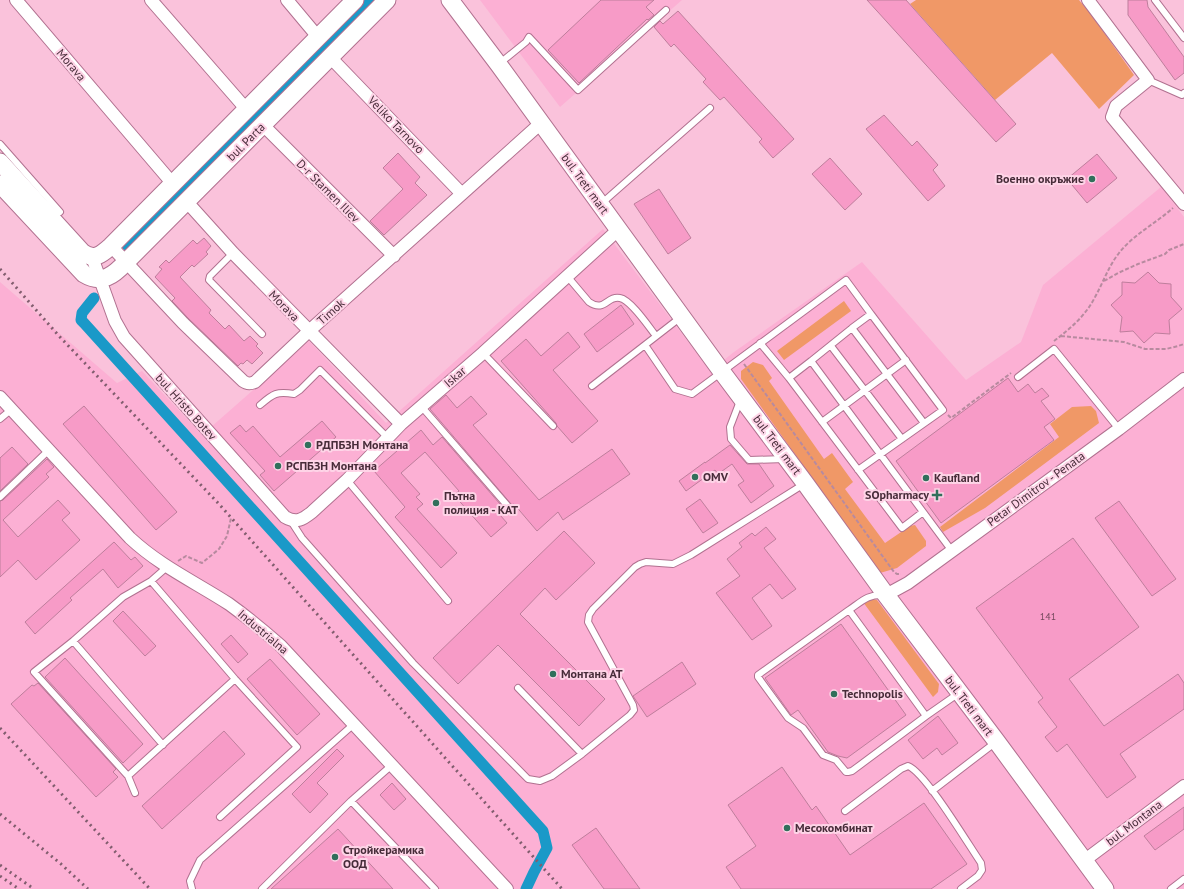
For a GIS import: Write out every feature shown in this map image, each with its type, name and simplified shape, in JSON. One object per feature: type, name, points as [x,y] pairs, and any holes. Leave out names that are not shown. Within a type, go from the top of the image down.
[{"type":"main road","name":"bul. Parta","points":[[92,257],[99,255],[111,246],[355,0]]},
{"type":"main road","name":"bul. Parta","points":[[101,279],[113,274],[126,262],[387,0]]},
{"type":"main road","name":"bul. Treti mart","points":[[450,0],[886,595],[997,742],[1105,889]]},
{"type":"main road","points":[[0,162],[37,195],[82,252],[92,257]]},
{"type":"main road","points":[[0,184],[82,272],[91,277],[101,279]]},
{"type":"street","name":"Morava","points":[[16,0],[173,184]]},
{"type":"street","points":[[151,0],[247,110]]},
{"type":"street","points":[[287,0],[318,37]]},
{"type":"street","points":[[1088,0],[1148,80],[1116,106],[1112,117],[1183,202]]},
{"type":"street","name":"Veliko Tarnovo","points":[[330,57],[462,194]]},
{"type":"street","name":"Timok","points":[[126,262],[183,323],[246,383],[251,384],[541,123]]},
{"type":"street","name":"D-r Stamen Iliev","points":[[263,125],[394,256]]},
{"type":"street","name":"Morava","points":[[187,202],[233,253],[401,424]]},
{"type":"street","name":"Iskar","points":[[292,521],[306,517],[347,480],[401,424],[618,230]]},
{"type":"street","points":[[111,246],[126,262]]},
{"type":"street","name":"bul. Hristo Botev","points":[[92,257],[115,321],[124,337],[285,517],[292,521]]},
{"type":"street","name":"Petar Dimitrov - Penata","points":[[886,595],[908,583],[1119,429],[1184,379]]},
{"type":"street","name":"Industrialna","points":[[0,397],[130,538],[152,557],[228,604],[254,622],[281,646],[506,888]]},
{"type":"street","name":"bul. Montana","points":[[1084,860],[1184,786]]},
{"type":"lane","points":[[1155,0],[1184,38]]},
{"type":"lane","points":[[499,65],[526,42],[529,37],[578,90],[666,10]]},
{"type":"lane","points":[[1148,80],[1182,95],[1184,93]]},
{"type":"lane","points":[[600,204],[710,108]]},
{"type":"lane","points":[[0,144],[37,195],[60,212]]},
{"type":"lane","points":[[233,253],[210,276],[209,280],[262,334]]},
{"type":"lane","points":[[567,276],[593,305],[598,306],[615,298],[620,298],[629,302],[656,336]]},
{"type":"lane","points":[[645,345],[676,389],[692,394],[846,280],[943,410],[858,470]]},
{"type":"lane","points":[[789,378],[871,314]]},
{"type":"lane","points":[[592,386],[682,316]]},
{"type":"lane","points":[[852,328],[924,423]]},
{"type":"lane","points":[[760,343],[789,378],[902,528],[923,512]]},
{"type":"lane","points":[[831,346],[902,439]]},
{"type":"lane","points":[[1018,377],[1054,349],[1119,429]]},
{"type":"lane","points":[[483,352],[553,426]]},
{"type":"lane","points":[[822,422],[906,360]]},
{"type":"lane","points":[[811,361],[952,551]]},
{"type":"lane","points":[[260,405],[275,393],[283,392],[294,394],[320,370],[388,438]]},
{"type":"lane","points":[[742,398],[730,427],[731,439],[749,460],[787,459]]},
{"type":"lane","points":[[421,406],[512,511]]},
{"type":"lane","points":[[0,418],[12,409]]},
{"type":"lane","points":[[0,497],[49,450]]},
{"type":"lane","points":[[347,480],[448,601]]},
{"type":"lane","points":[[292,521],[302,538],[413,663],[528,779],[540,781],[552,776],[582,754],[630,715],[634,710],[633,705],[588,622],[588,615],[593,609],[635,567],[640,564],[646,562],[673,564],[691,555],[805,483]]},
{"type":"lane","points":[[135,793],[128,776],[34,672],[123,596],[151,581],[167,567]]},
{"type":"lane","points":[[151,581],[235,679],[298,747],[220,817]]},
{"type":"lane","points":[[886,595],[874,594],[866,598],[759,674],[758,677],[788,718],[803,728],[823,755],[836,760],[846,772],[848,772],[852,771],[959,693]]},
{"type":"lane","points":[[850,610],[926,716]]},
{"type":"lane","points":[[73,640],[162,745]]},
{"type":"lane","points":[[128,776],[235,679]]},
{"type":"lane","points":[[518,688],[582,754]]},
{"type":"lane","points":[[192,889],[190,881],[200,860],[354,724]]},
{"type":"lane","points":[[932,790],[997,742]]},
{"type":"lane","points":[[262,889],[351,801],[392,765]]},
{"type":"lane","points":[[845,811],[901,769],[908,766],[913,768],[932,790],[981,863],[982,870],[978,876],[961,889]]},
{"type":"lane","points":[[351,801],[435,889]]},
{"type":"lane","points":[[1171,889],[1184,879]]},
{"type":"path","points":[[1049,345],[1075,324],[1086,311],[1095,298],[1099,287],[1113,261],[1128,243],[1183,202]]},
{"type":"path","points":[[1103,282],[1118,273],[1165,254],[1169,250],[1184,244]]},
{"type":"path","points":[[1061,336],[1124,342],[1144,349],[1166,348],[1184,344]]},
{"type":"path","points":[[943,410],[951,418],[1012,372]]},
{"type":"path","points":[[167,567],[186,556],[202,563],[219,549],[226,536],[231,518]]},
{"type":"shaded area","points":[[480,0],[682,0],[560,107]]},
{"type":"shaded area","points":[[916,0],[1079,0],[1091,14],[1134,75],[1099,109],[1052,53],[995,100],[910,4]]},
{"type":"shaded area","points":[[1161,187],[1184,217],[1184,889],[0,889],[0,282],[117,383],[142,371],[202,435],[309,341],[386,423],[603,229],[710,371],[734,352],[862,262],[966,380],[1021,342],[1043,285]]},
{"type":"shaded area","points":[[844,301],[851,311],[784,360],[777,351]]},
{"type":"shaded area","points":[[753,362],[763,365],[772,378],[769,381],[824,459],[832,453],[853,482],[845,489],[885,543],[910,526],[915,525],[926,541],[926,546],[897,568],[880,573],[741,379],[741,371]]},
{"type":"shaded area","points":[[1091,406],[1096,411],[1099,423],[985,508],[943,532],[940,527],[1059,437],[1050,424],[1072,407]]},
{"type":"shaded area","points":[[868,598],[877,600],[939,684],[938,692],[933,697],[863,602]]},
{"type":"building","points":[[601,0],[654,0],[646,7],[654,15],[648,20],[647,19],[579,83],[548,50]]},
{"type":"building","points":[[867,0],[906,0],[1016,124],[996,142]]},
{"type":"building","points":[[1128,0],[1147,0],[1148,7],[1184,57],[1184,73],[1175,80],[1128,15]]},
{"type":"building","points":[[678,11],[794,139],[773,158],[759,142],[762,139],[724,97],[720,100],[703,82],[706,79],[674,44],[671,47],[654,27],[660,21],[663,24]]},
{"type":"building","points":[[884,115],[912,146],[917,141],[938,165],[933,170],[945,186],[928,201],[866,129]]},
{"type":"building","points":[[398,153],[420,177],[415,183],[427,195],[384,235],[370,221],[403,189],[383,168]]},
{"type":"building","name":"Военно окръжие","points":[[1097,154],[1117,178],[1087,203],[1067,179]]},
{"type":"building","points":[[830,158],[862,194],[845,210],[812,174]]},
{"type":"building","points":[[659,189],[691,238],[668,254],[634,204]]},
{"type":"building","points":[[204,238],[211,246],[206,252],[208,254],[194,267],[192,265],[180,277],[211,310],[209,313],[225,329],[229,325],[244,341],[250,336],[258,344],[256,346],[263,353],[252,364],[247,360],[238,366],[172,301],[175,298],[155,277],[162,269],[159,267],[166,260],[169,263],[193,240],[197,244]]},
{"type":"building","points":[[1148,272],[1159,283],[1171,284],[1171,297],[1182,309],[1169,320],[1170,334],[1155,333],[1144,343],[1133,331],[1120,332],[1122,317],[1111,305],[1122,295],[1122,282],[1135,283]]},
{"type":"building","points":[[621,305],[634,324],[597,352],[584,334]]},
{"type":"building","points":[[568,332],[580,347],[553,370],[598,421],[572,443],[501,361],[526,339],[541,356]]},
{"type":"building","points":[[1008,378],[1018,392],[1028,384],[1035,393],[1042,388],[1049,396],[1041,401],[1055,419],[1044,427],[1054,440],[941,523],[896,461]]},
{"type":"building","points":[[446,395],[457,408],[471,396],[487,414],[473,425],[539,500],[612,449],[630,474],[563,520],[558,512],[537,531],[514,504],[512,505],[430,409]]},
{"type":"building","points":[[84,406],[177,512],[156,530],[63,424]]},
{"type":"building","points":[[322,421],[336,437],[274,491],[260,475],[265,471],[230,433],[240,425],[246,432],[253,426],[280,457]]},
{"type":"building","points":[[421,430],[433,445],[442,437],[506,511],[500,515],[507,523],[491,537],[454,495],[459,491],[425,452],[401,473],[420,494],[416,497],[423,504],[417,509],[457,553],[441,568],[395,517],[405,507],[374,471]]},
{"type":"building","points":[[730,445],[747,464],[759,464],[774,486],[751,503],[738,485],[744,481],[732,464],[718,474],[715,470],[686,491],[679,481]]},
{"type":"building","points":[[12,447],[28,464],[0,491],[0,458]]},
{"type":"building","points":[[47,459],[54,467],[46,474],[49,477],[3,520],[18,537],[58,500],[70,513],[62,520],[80,540],[36,580],[18,560],[0,577],[0,501],[3,500]]},
{"type":"building","points":[[700,499],[718,523],[703,533],[686,509]]},
{"type":"building","points":[[1119,501],[1176,579],[1152,596],[1095,518]]},
{"type":"building","points":[[766,527],[776,539],[764,548],[796,589],[782,599],[770,584],[752,598],[772,626],[752,640],[716,593],[740,576],[727,559],[742,547],[739,543],[752,533],[755,536]]},
{"type":"building","points":[[564,531],[595,563],[556,600],[545,588],[520,614],[605,699],[579,726],[498,645],[458,684],[433,658]]},
{"type":"building","points":[[1073,538],[1139,627],[1069,679],[1104,726],[1178,674],[1184,683],[1184,709],[1120,754],[1136,777],[1107,798],[1067,744],[1057,752],[1045,737],[1057,727],[1038,702],[1043,698],[976,608]]},
{"type":"building","points":[[114,542],[131,560],[135,557],[143,566],[118,588],[103,569],[70,598],[72,600],[35,634],[25,622]]},
{"type":"building","points":[[123,611],[156,646],[145,656],[113,621]]},
{"type":"building","name":"Technopolis","points":[[841,624],[906,715],[847,758],[828,752],[798,710],[791,715],[765,678]]},
{"type":"building","points":[[231,635],[248,654],[238,663],[221,644]]},
{"type":"building","points":[[65,658],[143,744],[123,763],[45,677]]},
{"type":"building","points":[[270,659],[320,714],[297,735],[247,679]]},
{"type":"building","points":[[682,662],[696,684],[647,717],[633,696]]},
{"type":"building","points":[[38,683],[116,769],[113,772],[118,777],[96,797],[11,704],[32,685],[34,686]]},
{"type":"building","points":[[938,716],[958,743],[942,755],[937,748],[923,759],[908,740]]},
{"type":"building","points":[[224,731],[245,754],[162,829],[142,806]]},
{"type":"building","points":[[337,749],[344,756],[317,783],[328,794],[310,813],[292,794]]},
{"type":"building","name":"Месокомбинат","points":[[782,767],[812,810],[816,806],[850,855],[924,803],[967,864],[931,889],[741,889],[726,867],[756,846],[728,805]]},
{"type":"building","points":[[392,783],[406,799],[394,810],[380,795]]},
{"type":"building","points":[[1184,807],[1184,829],[1155,850],[1144,836]]},
{"type":"building","points":[[596,828],[640,889],[604,889],[572,845]]},
{"type":"building","name":"Стройкерамика ООД","points":[[338,829],[393,889],[271,889]]},
{"type":"waterway","points":[[127,245],[371,0]]},
{"type":"waterway","points":[[94,298],[82,313],[81,320],[543,831],[547,848],[526,889]]},
{"type":"railway","points":[[0,269],[59,336],[218,503],[562,889]]},
{"type":"railway","points":[[0,728],[150,889]]},
{"type":"railway","points":[[0,814],[61,864],[88,889]]},
{"type":"railway","points":[[0,865],[34,889]]},
{"type":"railway","points":[[0,876],[19,889]]},
{"type":"place","name":"Военно окръжие","points":[[1092,179]]},
{"type":"place","name":"РДПБЗН Монтана","points":[[308,445]]},
{"type":"place","name":"РСПБЗН Монтана","points":[[278,466]]},
{"type":"place","name":"OMV","points":[[695,477]]},
{"type":"place","name":"Kaufland","points":[[926,478]]},
{"type":"place","name":"SOpharmacy","points":[[937,495]]},
{"type":"place","name":"Пътна полиция - КАТ","points":[[436,503]]},
{"type":"place","name":"Монтана АТ","points":[[553,674]]},
{"type":"place","name":"Technopolis","points":[[834,694]]},
{"type":"place","name":"Месокомбинат","points":[[787,828]]},
{"type":"place","name":"Стройкерамика ООД","points":[[335,857]]}]
